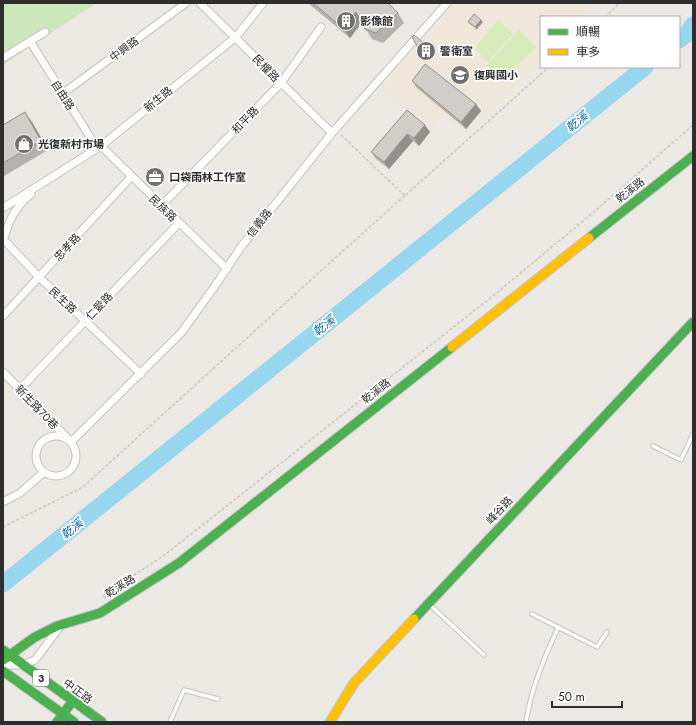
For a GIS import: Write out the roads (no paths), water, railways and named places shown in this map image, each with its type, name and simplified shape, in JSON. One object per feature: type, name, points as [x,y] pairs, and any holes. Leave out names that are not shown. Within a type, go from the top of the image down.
[{"type":"street","name":"中興路","points":[[62,94],[186,3]]},
{"type":"street","name":"民權路","points":[[200,3],[281,83],[334,131]]},
{"type":"street","name":"新生路","points":[[3,208],[99,147],[236,37],[263,3]]},
{"type":"street","name":"信義路","points":[[71,442],[181,333],[241,247],[334,131],[447,3]]},
{"type":"street","name":"和平路","points":[[161,206],[281,83],[321,27]]},
{"type":"street","points":[[3,58],[45,32]]},
{"type":"street","name":"自由路","points":[[30,41],[62,94],[99,147]]},
{"type":"street","name":"民族路","points":[[99,147],[227,269]]},
{"type":"street","name":"乾溪路","points":[[5,655],[35,637],[62,624],[100,613],[150,583],[179,563],[693,156]]},
{"type":"street","name":"忠孝路","points":[[3,316],[131,177]]},
{"type":"street","name":"新生路","points":[[4,239],[8,222],[14,211],[43,183]]},
{"type":"street","name":"仁愛路","points":[[20,389],[179,223]]},
{"type":"street","name":"民生路","points":[[4,239],[39,277],[141,374]]},
{"type":"street","name":"峰谷路","points":[[330,722],[354,683],[693,322]]},
{"type":"street","name":"新生路70巷","points":[[3,372],[71,442]]},
{"type":"street","points":[[60,436],[71,442],[77,454],[73,467],[69,472],[56,476],[44,472],[39,466],[36,453],[42,442],[48,438],[60,436]]},
{"type":"street","points":[[3,502],[20,493],[44,472]]},
{"type":"street","points":[[3,665],[23,665],[35,660],[62,624]]},
{"type":"street","name":"中正路","points":[[5,655],[23,665],[72,702],[102,722]]},
{"type":"street","name":"3","points":[[3,671],[60,718],[74,722]]},
{"type":"street","points":[[60,718],[72,702]]},
{"type":"lane","points":[[653,446],[681,460],[693,434]]},
{"type":"lane","points":[[428,604],[484,655]]},
{"type":"lane","points":[[532,614],[597,647],[607,632]]},
{"type":"lane","points":[[526,722],[532,696],[546,654],[558,628]]},
{"type":"lane","points":[[170,722],[184,690],[218,699]]},
{"type":"waterway","name":"乾溪","points":[[680,39],[687,34],[693,25]]},
{"type":"waterway","name":"乾溪","points":[[3,584],[644,68]]},
{"type":"place","name":"影像館","points":[[346,21]]},
{"type":"place","name":"警衛室","points":[[426,51]]},
{"type":"place","name":"復興國小","points":[[460,75]]},
{"type":"place","name":"光復新村市場","points":[[24,144]]},
{"type":"place","name":"口袋雨林工作室","points":[[155,177]]}]
